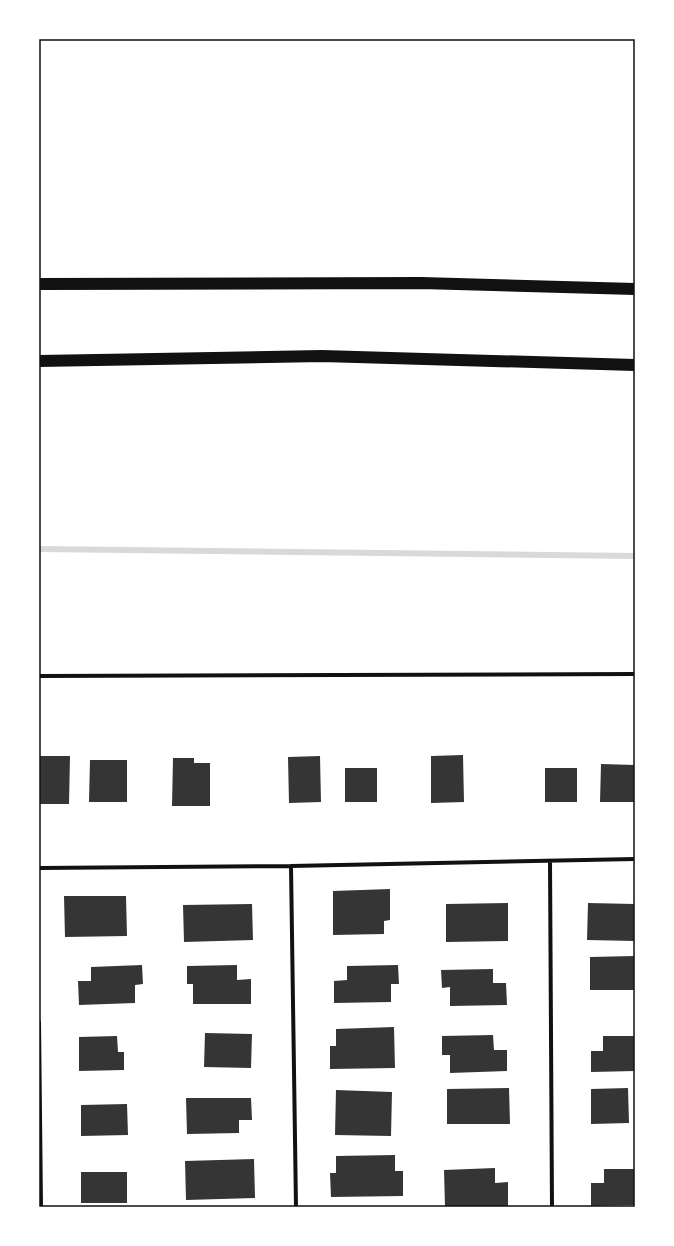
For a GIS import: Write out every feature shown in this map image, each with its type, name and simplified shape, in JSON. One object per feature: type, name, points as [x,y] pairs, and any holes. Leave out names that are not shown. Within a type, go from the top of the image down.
[{"type":"highway","points":[[39,284],[421,283],[635,289]]},
{"type":"highway","points":[[39,361],[322,356],[635,365]]},
{"type":"street","points":[[39,676],[635,674]]},
{"type":"street","points":[[39,868],[290,866],[635,859]]},
{"type":"street","points":[[550,861],[552,1207]]},
{"type":"street","points":[[290,866],[296,1207]]},
{"type":"street","points":[[39,1022],[41,1207]]},
{"type":"building","points":[[463,755],[464,802],[431,803],[431,756]]},
{"type":"building","points":[[39,756],[70,756],[69,804],[39,804]]},
{"type":"building","points":[[320,756],[321,802],[289,803],[288,757]]},
{"type":"building","points":[[173,758],[194,758],[194,763],[210,763],[210,806],[172,806]]},
{"type":"building","points":[[90,760],[127,760],[127,802],[89,802]]},
{"type":"building","points":[[601,764],[635,765],[635,802],[600,802]]},
{"type":"building","points":[[345,768],[377,768],[377,802],[345,802]]},
{"type":"building","points":[[545,768],[577,768],[577,802],[545,802]]},
{"type":"building","points":[[390,889],[390,920],[384,921],[384,934],[333,935],[333,891]]},
{"type":"building","points":[[64,896],[126,896],[127,936],[65,937]]},
{"type":"building","points":[[508,903],[508,941],[446,942],[446,904]]},
{"type":"building","points":[[588,903],[635,904],[635,941],[587,940]]},
{"type":"building","points":[[252,904],[253,940],[184,942],[183,905]]},
{"type":"building","points":[[635,956],[635,990],[590,990],[590,957]]},
{"type":"building","points":[[142,965],[143,984],[135,985],[135,1003],[79,1005],[78,981],[91,981],[91,967]]},
{"type":"building","points":[[237,965],[237,980],[251,979],[251,1004],[193,1004],[193,984],[187,984],[187,966]]},
{"type":"building","points":[[398,965],[399,984],[391,984],[391,1002],[334,1003],[334,981],[347,980],[347,966]]},
{"type":"building","points":[[493,969],[493,983],[506,983],[507,1005],[450,1006],[450,987],[442,988],[441,970]]},
{"type":"building","points":[[394,1027],[395,1068],[330,1069],[330,1046],[336,1046],[336,1029]]},
{"type":"building","points":[[205,1033],[252,1034],[251,1068],[204,1067]]},
{"type":"building","points":[[493,1035],[494,1050],[507,1050],[507,1071],[450,1073],[450,1055],[442,1055],[442,1036]]},
{"type":"building","points":[[117,1036],[118,1052],[124,1052],[124,1070],[79,1071],[79,1037]]},
{"type":"building","points":[[603,1036],[635,1036],[635,1071],[591,1072],[591,1051],[603,1051]]},
{"type":"building","points":[[509,1088],[510,1124],[447,1124],[447,1089]]},
{"type":"building","points":[[628,1088],[629,1123],[591,1124],[591,1089]]},
{"type":"building","points":[[336,1090],[392,1092],[391,1136],[335,1135]]},
{"type":"building","points":[[186,1098],[251,1098],[252,1120],[239,1120],[239,1133],[187,1134]]},
{"type":"building","points":[[127,1104],[128,1135],[81,1136],[81,1105]]},
{"type":"building","points":[[395,1155],[395,1171],[403,1171],[403,1196],[331,1197],[330,1173],[336,1173],[336,1156]]},
{"type":"building","points":[[254,1159],[255,1198],[186,1200],[185,1161]]},
{"type":"building","points":[[495,1168],[495,1183],[508,1182],[508,1207],[445,1207],[444,1170]]},
{"type":"building","points":[[604,1169],[635,1169],[635,1205],[591,1206],[591,1183],[604,1183]]},
{"type":"building","points":[[81,1172],[127,1172],[127,1203],[81,1203]]},
{"type":"waterway","points":[[39,549],[635,556]]}]
